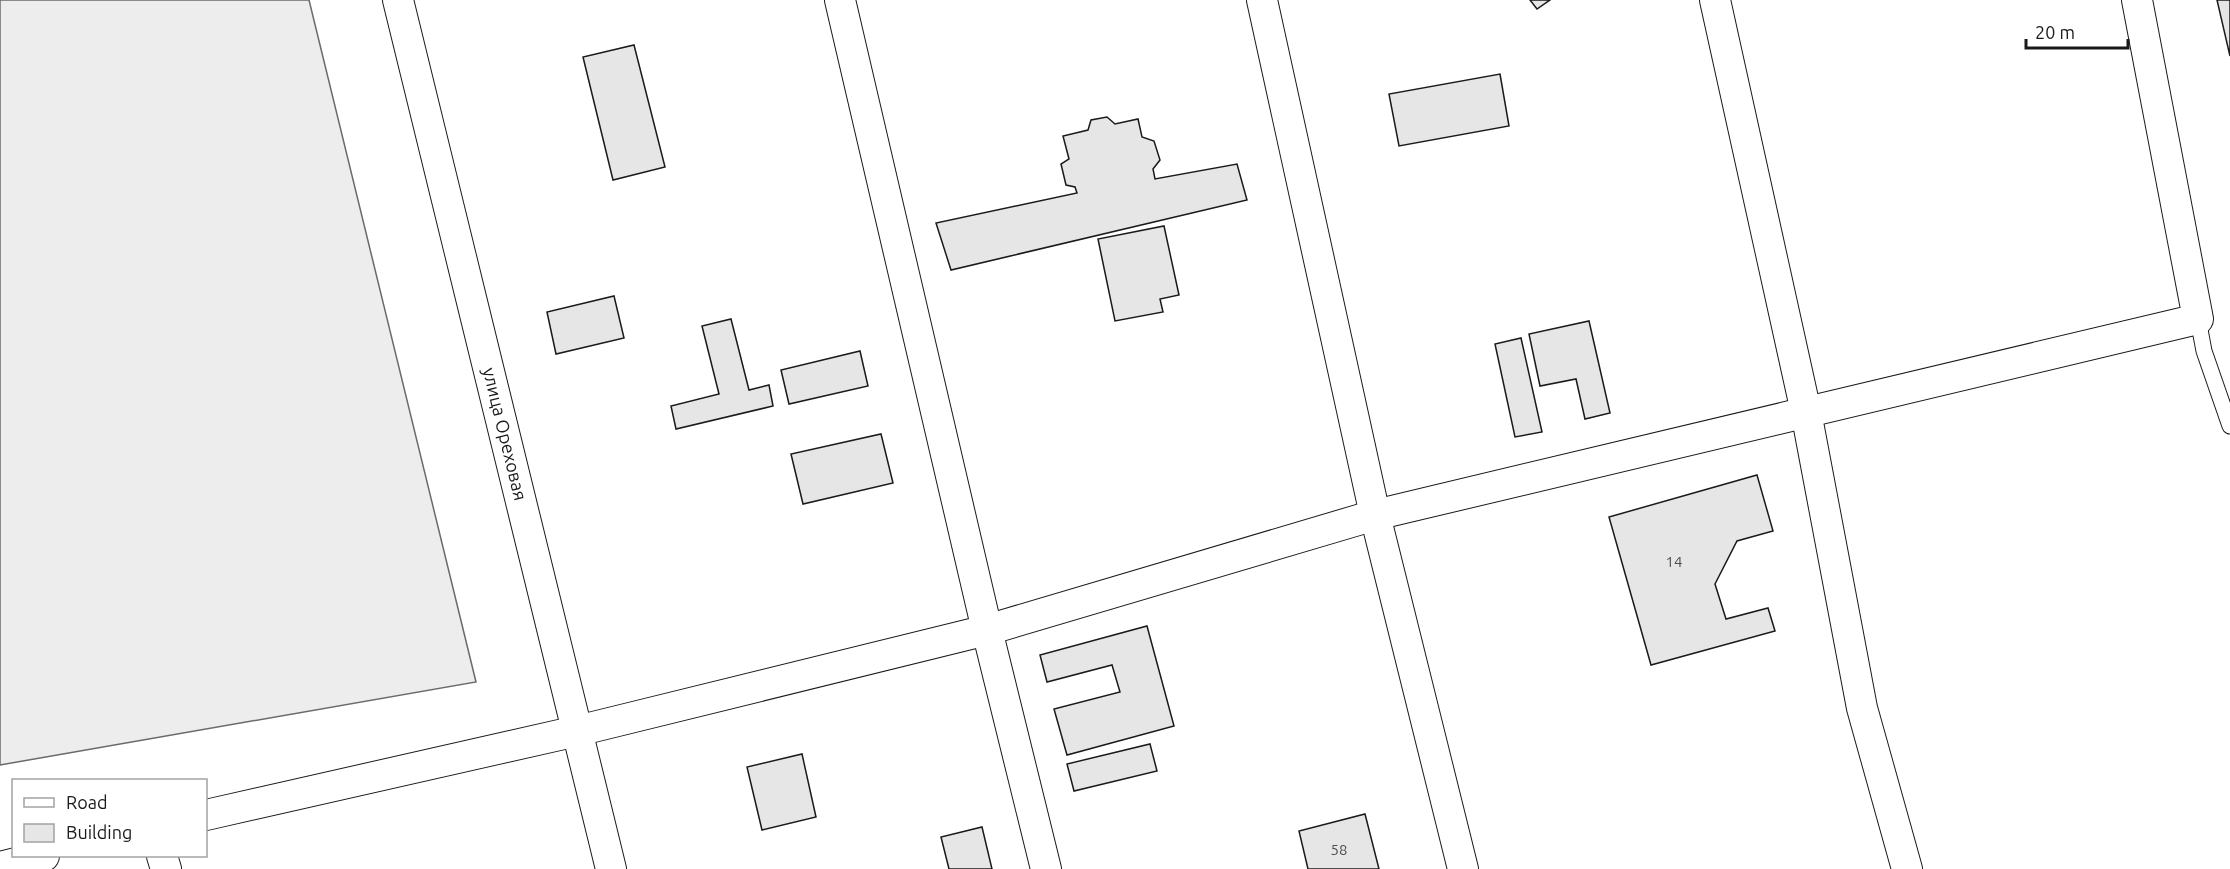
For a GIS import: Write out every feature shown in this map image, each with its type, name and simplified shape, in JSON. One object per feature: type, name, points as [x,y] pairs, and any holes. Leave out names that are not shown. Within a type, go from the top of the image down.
[{"type":"street","name":"улица Ореховая","points":[[398,0],[611,869]]},
{"type":"street","points":[[840,0],[987,630],[1046,869]]},
{"type":"street","points":[[1262,0],[1375,515],[1463,869]]},
{"type":"street","points":[[1715,0],[1806,412],[1862,708],[1907,869]]},
{"type":"street","points":[[207,815],[577,731],[987,630],[1375,515],[2198,319],[2137,0]]},
{"type":"street","points":[[0,867],[37,857]]},
{"type":"lane","points":[[2198,319],[2204,351],[2230,426]]},
{"type":"shaded area","points":[[0,0],[309,0],[476,682],[0,765]]},
{"type":"building","points":[[1530,0],[1550,0],[1537,9]]},
{"type":"building","points":[[2217,0],[2230,0],[2230,56]]},
{"type":"building","points":[[634,45],[665,167],[613,180],[583,57]]},
{"type":"building","points":[[1500,74],[1509,126],[1399,146],[1389,94]]},
{"type":"building","points":[[1107,117],[1115,124],[1138,119],[1142,137],[1154,141],[1160,160],[1153,169],[1155,179],[1237,164],[1247,200],[951,270],[936,223],[1077,193],[1075,187],[1066,185],[1061,164],[1069,159],[1063,136],[1088,130],[1091,120]]},
{"type":"building","points":[[1164,226],[1179,295],[1160,299],[1163,312],[1115,321],[1098,239]]},
{"type":"building","points":[[614,296],[624,338],[556,354],[547,312]]},
{"type":"building","points":[[731,319],[749,390],[769,385],[773,406],[676,429],[671,406],[719,394],[702,326]]},
{"type":"building","points":[[1589,321],[1610,413],[1585,419],[1576,379],[1540,386],[1529,334]]},
{"type":"building","points":[[1521,338],[1542,432],[1515,437],[1495,344]]},
{"type":"building","points":[[860,351],[868,386],[789,404],[781,370]]},
{"type":"building","points":[[881,434],[893,483],[803,504],[791,454]]},
{"type":"building","points":[[1757,475],[1773,531],[1737,541],[1715,584],[1726,619],[1768,608],[1775,631],[1651,665],[1609,517]]},
{"type":"building","points":[[1147,626],[1174,726],[1067,755],[1054,709],[1120,692],[1112,665],[1047,682],[1040,655]]},
{"type":"building","points":[[1150,744],[1157,771],[1074,791],[1067,764]]},
{"type":"building","points":[[802,754],[816,817],[762,830],[747,767]]},
{"type":"building","points":[[1365,814],[1379,869],[1308,869],[1299,831]]},
{"type":"building","points":[[982,827],[992,869],[949,869],[941,837]]}]
